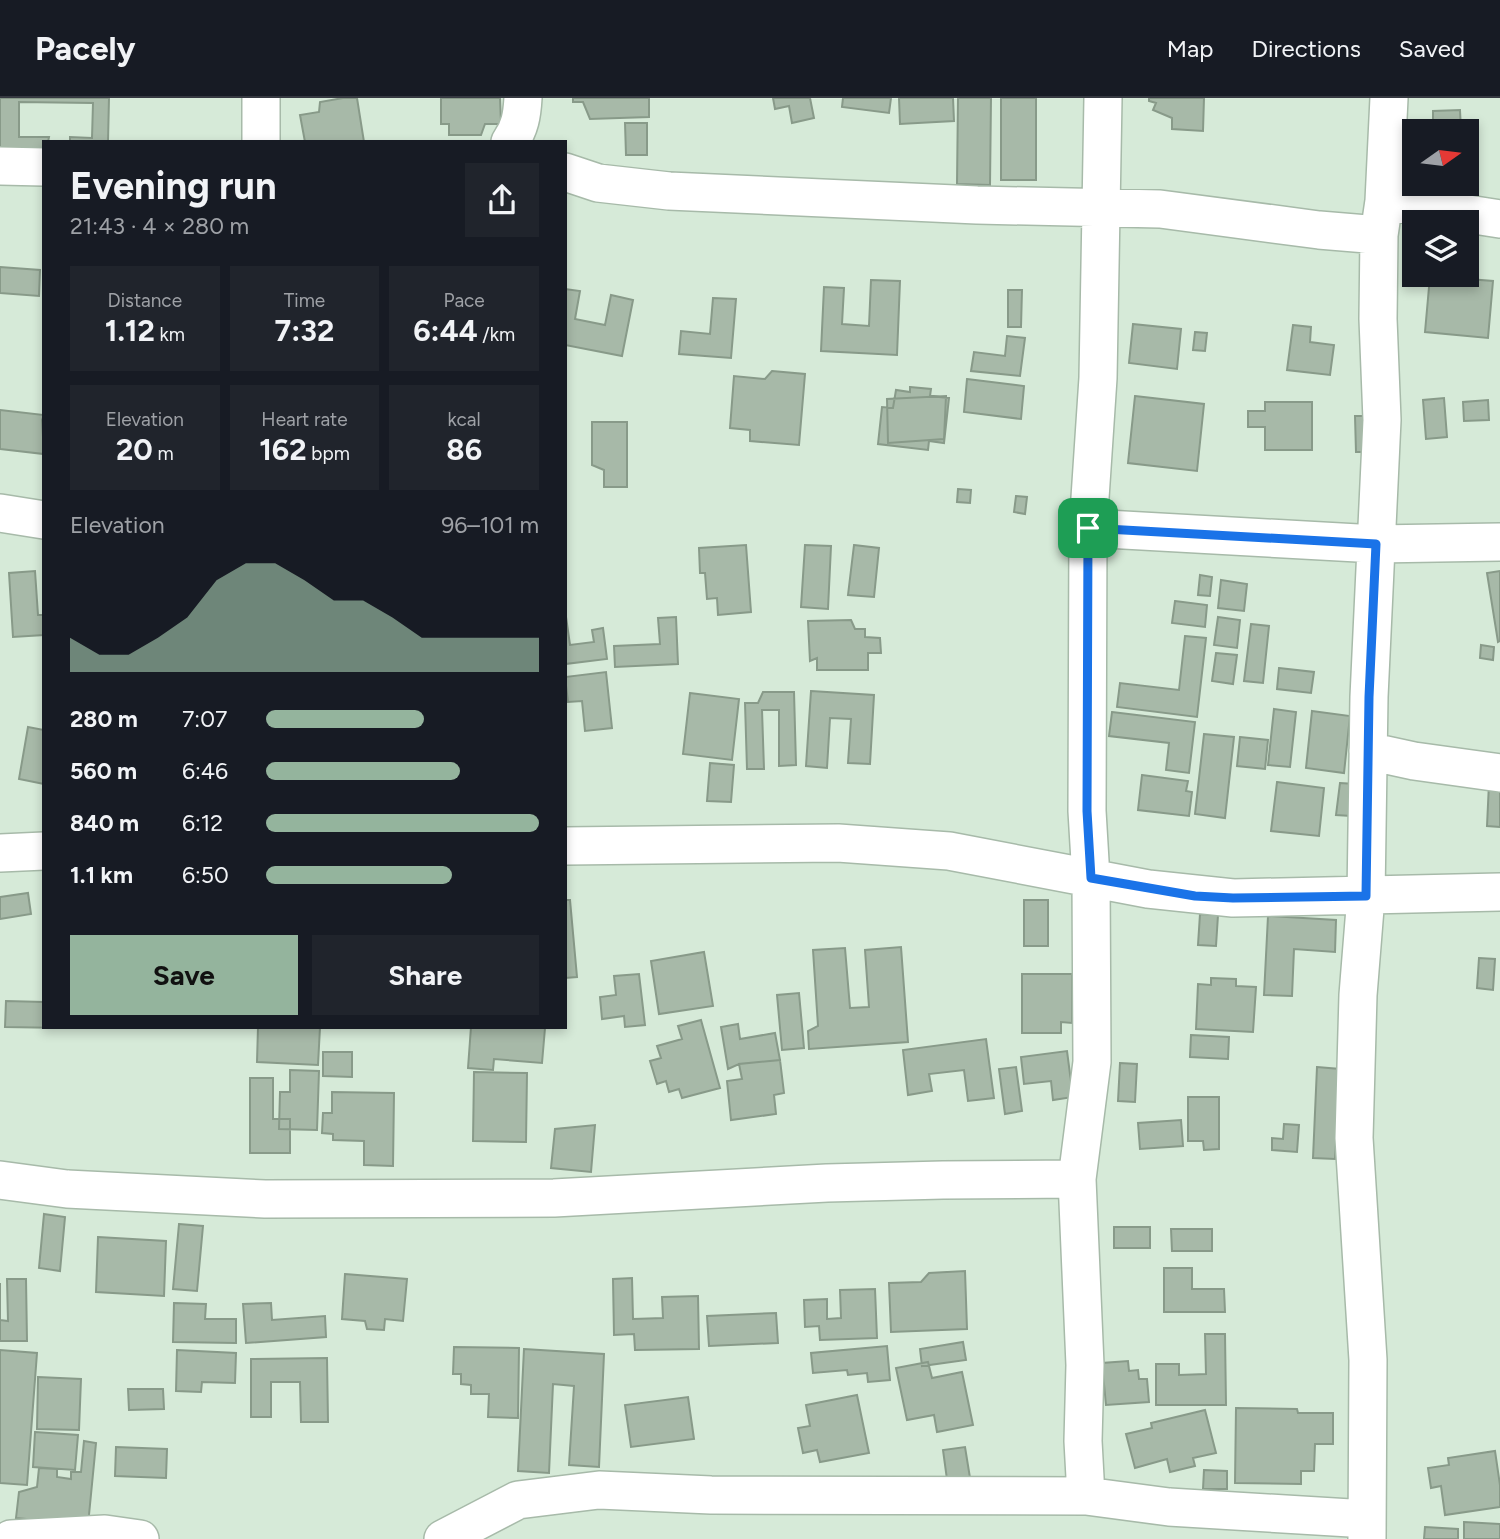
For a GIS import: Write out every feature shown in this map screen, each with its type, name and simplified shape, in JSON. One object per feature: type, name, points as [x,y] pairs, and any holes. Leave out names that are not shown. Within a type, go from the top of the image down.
[{"type":"street","points":[[261,98],[261,140]]},
{"type":"street","points":[[511,140],[522,115],[523,98]]},
{"type":"street","points":[[1086,1496],[1083,1441],[1085,1365],[1077,1179],[1092,1062],[1091,878],[1087,811],[1088,528],[1098,378],[1103,98]]},
{"type":"street","points":[[443,1539],[518,1500],[599,1490],[711,1495],[1086,1496],[1367,1529],[1368,1360],[1354,1138],[1358,995],[1366,896],[1368,751],[1382,421],[1378,319],[1381,218],[1389,98]]},
{"type":"street","points":[[0,166],[42,167]]},
{"type":"street","points":[[567,173],[598,183],[668,191],[1056,208],[1160,209],[1319,230],[1381,218],[1500,219]]},
{"type":"street","points":[[0,513],[42,520]]},
{"type":"street","points":[[1088,528],[1376,544],[1500,542]]},
{"type":"street","points":[[1368,751],[1414,761],[1500,773]]},
{"type":"street","points":[[571,839],[838,843],[949,851],[1195,896],[1233,898],[1500,892]]},
{"type":"street","points":[[0,853],[42,851]]},
{"type":"street","points":[[0,1180],[68,1189],[315,1199],[554,1198],[827,1183],[1077,1179]]},
{"type":"street","points":[[11,1539],[105,1534],[140,1539]]},
{"type":"building","points":[[0,98],[109,98],[108,140],[70,140],[70,137],[92,138],[93,103],[19,102],[19,137],[49,137],[48,140],[42,140],[42,155],[0,155]]},
{"type":"building","points":[[357,98],[364,140],[305,140],[300,115],[319,112],[320,102]]},
{"type":"building","points":[[441,98],[500,98],[501,124],[485,124],[481,135],[449,135],[449,124],[441,124]]},
{"type":"building","points":[[573,98],[649,98],[649,117],[590,119],[583,102],[573,102]]},
{"type":"building","points":[[773,98],[810,98],[814,118],[792,123],[789,106],[775,109]]},
{"type":"building","points":[[843,98],[891,98],[889,113],[842,107]]},
{"type":"building","points":[[899,98],[953,98],[954,121],[900,124]]},
{"type":"building","points":[[958,98],[991,98],[990,185],[957,184]]},
{"type":"building","points":[[1001,98],[1036,98],[1036,180],[1001,180]]},
{"type":"building","points":[[1149,98],[1204,98],[1203,131],[1172,129],[1172,118],[1153,110],[1156,103],[1149,101]]},
{"type":"building","points":[[1460,110],[1460,119],[1433,119],[1433,111]]},
{"type":"building","points":[[625,123],[647,123],[647,155],[626,155]]},
{"type":"building","points":[[0,267],[40,270],[39,296],[0,293]]},
{"type":"building","points":[[871,280],[900,281],[897,355],[821,351],[824,287],[844,288],[842,324],[869,326]]},
{"type":"building","points":[[1479,280],[1493,281],[1488,338],[1425,332],[1429,287],[1479,287]]},
{"type":"building","points":[[567,289],[580,291],[575,319],[605,325],[611,295],[633,300],[622,356],[567,345]]},
{"type":"building","points":[[1008,290],[1022,290],[1021,327],[1008,327]]},
{"type":"building","points":[[713,298],[736,299],[731,358],[679,354],[681,331],[710,334]]},
{"type":"building","points":[[1133,324],[1181,329],[1177,369],[1129,363]]},
{"type":"building","points":[[1293,325],[1311,327],[1310,342],[1334,345],[1330,375],[1287,370]]},
{"type":"building","points":[[1195,332],[1207,333],[1205,351],[1193,350]]},
{"type":"building","points":[[1007,336],[1025,338],[1020,376],[971,371],[974,352],[1005,356]]},
{"type":"building","points":[[772,371],[805,374],[799,445],[750,441],[750,430],[730,428],[734,376],[765,379]]},
{"type":"building","points":[[967,379],[1024,386],[1021,419],[964,412]]},
{"type":"building","points":[[910,387],[931,389],[930,396],[949,398],[944,443],[929,441],[928,450],[878,444],[882,407],[893,408],[896,390],[910,392]]},
{"type":"building","points":[[946,396],[944,439],[888,443],[887,399]]},
{"type":"building","points":[[1135,396],[1204,404],[1197,471],[1128,463]]},
{"type":"building","points":[[1444,398],[1447,437],[1426,439],[1423,400]]},
{"type":"building","points":[[1488,400],[1489,420],[1464,421],[1463,402]]},
{"type":"building","points":[[1265,402],[1312,402],[1312,450],[1265,450],[1265,427],[1248,427],[1248,411],[1265,411]]},
{"type":"building","points":[[0,410],[42,415],[42,454],[0,449]]},
{"type":"building","points":[[1355,416],[1377,416],[1378,452],[1356,452]]},
{"type":"building","points":[[592,422],[627,422],[627,487],[604,487],[604,470],[592,465]]},
{"type":"building","points":[[958,489],[971,490],[970,503],[957,502]]},
{"type":"building","points":[[1016,496],[1027,497],[1025,514],[1014,512]]},
{"type":"building","points":[[746,545],[751,612],[718,615],[717,598],[707,599],[705,573],[700,573],[699,548]]},
{"type":"building","points":[[805,545],[831,546],[828,609],[801,607]]},
{"type":"building","points":[[854,545],[879,548],[874,597],[848,595]]},
{"type":"building","points":[[35,571],[38,615],[42,615],[42,635],[13,637],[9,573]]},
{"type":"building","points":[[1500,571],[1500,641],[1498,642],[1487,573]]},
{"type":"building","points":[[1200,575],[1212,577],[1210,596],[1198,595]]},
{"type":"building","points":[[1221,580],[1247,584],[1244,611],[1218,608]]},
{"type":"building","points":[[1175,601],[1207,605],[1205,627],[1172,623]]},
{"type":"building","points":[[676,617],[678,664],[615,667],[614,646],[660,644],[658,618]]},
{"type":"building","points":[[1218,617],[1240,620],[1237,648],[1214,645]]},
{"type":"building","points":[[851,620],[855,629],[865,629],[865,637],[880,638],[881,653],[868,653],[868,670],[817,670],[817,658],[810,661],[808,621]]},
{"type":"building","points":[[567,624],[570,645],[594,642],[592,630],[603,628],[607,659],[567,664]]},
{"type":"building","points":[[1251,624],[1269,626],[1263,683],[1244,681]]},
{"type":"building","points":[[1185,636],[1206,638],[1197,717],[1117,707],[1120,683],[1179,690]]},
{"type":"building","points":[[1481,645],[1494,647],[1493,660],[1480,658]]},
{"type":"building","points":[[1216,653],[1237,655],[1233,684],[1212,681]]},
{"type":"building","points":[[1279,668],[1314,672],[1311,693],[1277,689]]},
{"type":"building","points":[[606,672],[612,728],[585,731],[582,701],[568,702],[567,677]]},
{"type":"building","points":[[811,691],[874,695],[870,764],[848,763],[851,719],[830,718],[827,768],[806,766]]},
{"type":"building","points":[[763,692],[794,692],[796,765],[779,766],[779,710],[762,710],[764,769],[747,769],[745,703],[758,703]]},
{"type":"building","points":[[690,693],[739,699],[732,760],[683,754]]},
{"type":"building","points":[[1274,709],[1296,712],[1290,767],[1268,765]]},
{"type":"building","points":[[1312,711],[1350,716],[1344,773],[1306,768]]},
{"type":"building","points":[[1112,712],[1195,722],[1189,773],[1166,770],[1169,743],[1109,736]]},
{"type":"building","points":[[28,727],[42,730],[42,784],[19,779]]},
{"type":"building","points":[[1204,734],[1234,737],[1225,818],[1195,814]]},
{"type":"building","points":[[1240,737],[1268,740],[1265,769],[1237,766]]},
{"type":"building","points":[[710,763],[734,765],[731,802],[707,801]]},
{"type":"building","points":[[1142,775],[1188,781],[1186,791],[1192,792],[1189,816],[1138,810]]},
{"type":"building","points":[[1277,782],[1324,788],[1319,836],[1271,831]]},
{"type":"building","points":[[1340,783],[1355,784],[1351,816],[1336,815]]},
{"type":"building","points":[[1489,783],[1500,784],[1500,827],[1487,826]]},
{"type":"building","points":[[28,893],[31,914],[0,919],[0,897]]},
{"type":"building","points":[[567,900],[570,900],[577,977],[567,978]]},
{"type":"building","points":[[1024,900],[1048,900],[1048,946],[1024,946]]},
{"type":"building","points":[[1200,914],[1218,915],[1216,946],[1198,945]]},
{"type":"building","points":[[1268,916],[1336,920],[1335,952],[1294,949],[1292,996],[1264,995]]},
{"type":"building","points":[[901,947],[908,1042],[809,1049],[808,1031],[818,1026],[813,950],[845,948],[850,1008],[869,1007],[865,950]]},
{"type":"building","points":[[704,952],[713,1006],[659,1014],[651,961]]},
{"type":"building","points":[[1479,958],[1495,959],[1493,990],[1477,988]]},
{"type":"building","points":[[639,974],[645,1025],[625,1027],[624,1016],[602,1019],[600,997],[616,995],[614,976]]},
{"type":"building","points":[[1022,974],[1072,974],[1072,1023],[1061,1022],[1061,1033],[1022,1033]]},
{"type":"building","points":[[1211,978],[1236,979],[1236,986],[1256,987],[1253,1032],[1196,1029],[1198,984],[1211,985]]},
{"type":"building","points":[[799,993],[804,1048],[782,1050],[777,995]]},
{"type":"building","points":[[6,1001],[42,1002],[42,1028],[5,1027]]},
{"type":"building","points":[[701,1020],[720,1088],[682,1098],[679,1089],[669,1092],[666,1081],[657,1084],[650,1061],[661,1058],[657,1046],[682,1039],[678,1026]]},
{"type":"building","points":[[738,1024],[740,1039],[775,1033],[780,1060],[739,1064],[728,1069],[721,1027]]},
{"type":"building","points":[[258,1029],[320,1029],[318,1065],[257,1062]]},
{"type":"building","points":[[471,1029],[545,1029],[542,1063],[494,1059],[493,1070],[468,1068]]},
{"type":"building","points":[[1191,1035],[1229,1037],[1228,1059],[1190,1057]]},
{"type":"building","points":[[986,1039],[994,1098],[968,1101],[964,1070],[929,1074],[932,1091],[908,1095],[903,1050]]},
{"type":"building","points":[[1067,1051],[1073,1097],[1053,1100],[1051,1081],[1024,1084],[1021,1057]]},
{"type":"building","points":[[323,1052],[352,1052],[352,1077],[323,1076]]},
{"type":"building","points":[[780,1060],[784,1093],[774,1095],[776,1114],[731,1120],[727,1081],[742,1079],[739,1064]]},
{"type":"building","points":[[1120,1063],[1137,1064],[1135,1102],[1118,1101]]},
{"type":"building","points":[[1016,1067],[1022,1111],[1005,1114],[999,1069]]},
{"type":"building","points":[[1317,1067],[1340,1069],[1335,1159],[1313,1158]]},
{"type":"building","points":[[290,1070],[319,1071],[317,1130],[279,1129],[280,1092],[290,1092]]},
{"type":"building","points":[[474,1072],[527,1073],[526,1142],[473,1141]]},
{"type":"building","points":[[250,1078],[273,1078],[273,1119],[290,1119],[290,1153],[250,1153]]},
{"type":"building","points":[[332,1092],[394,1093],[393,1166],[364,1165],[364,1141],[333,1140],[333,1134],[322,1133],[323,1113],[332,1113]]},
{"type":"building","points":[[1188,1097],[1219,1097],[1219,1149],[1204,1150],[1203,1141],[1188,1141]]},
{"type":"building","points":[[1181,1120],[1183,1146],[1140,1149],[1138,1123]]},
{"type":"building","points":[[1284,1124],[1299,1125],[1297,1152],[1272,1150],[1272,1138],[1283,1139]]},
{"type":"building","points":[[595,1125],[591,1172],[551,1168],[555,1129]]},
{"type":"building","points":[[44,1214],[65,1217],[60,1271],[39,1268]]},
{"type":"building","points":[[179,1224],[203,1226],[197,1291],[173,1289]]},
{"type":"building","points":[[1114,1227],[1150,1227],[1150,1248],[1114,1248]]},
{"type":"building","points":[[1171,1229],[1212,1229],[1212,1251],[1172,1251]]},
{"type":"building","points":[[98,1237],[166,1241],[164,1296],[96,1292]]},
{"type":"building","points":[[1164,1268],[1192,1268],[1192,1289],[1224,1289],[1225,1312],[1164,1312]]},
{"type":"building","points":[[965,1271],[967,1329],[891,1332],[889,1283],[921,1282],[929,1273]]},
{"type":"building","points":[[345,1274],[407,1279],[403,1321],[385,1319],[384,1330],[367,1329],[365,1321],[342,1319]]},
{"type":"building","points":[[632,1278],[633,1319],[663,1318],[662,1297],[698,1296],[699,1349],[635,1350],[634,1334],[614,1335],[613,1279]]},
{"type":"building","points":[[7,1279],[26,1279],[27,1341],[0,1341],[0,1320],[8,1321]]},
{"type":"building","points":[[875,1289],[877,1338],[820,1340],[819,1326],[805,1327],[804,1300],[827,1299],[827,1319],[841,1318],[840,1290]]},
{"type":"building","points":[[174,1303],[206,1304],[205,1319],[236,1319],[236,1343],[173,1342]]},
{"type":"building","points":[[271,1303],[272,1320],[325,1316],[326,1337],[246,1343],[243,1304]]},
{"type":"building","points":[[776,1313],[778,1343],[709,1346],[707,1316]]},
{"type":"building","points":[[1205,1334],[1225,1334],[1226,1405],[1156,1405],[1156,1364],[1179,1364],[1179,1375],[1206,1374]]},
{"type":"building","points":[[963,1342],[966,1360],[922,1366],[920,1349]]},
{"type":"building","points":[[887,1346],[890,1380],[868,1382],[867,1373],[848,1375],[847,1370],[813,1373],[811,1353]]},
{"type":"building","points":[[454,1347],[519,1348],[518,1418],[488,1417],[489,1394],[471,1394],[471,1385],[461,1384],[461,1374],[453,1374]]},
{"type":"building","points":[[524,1349],[604,1354],[599,1467],[569,1465],[574,1386],[553,1384],[549,1473],[518,1471]]},
{"type":"building","points":[[0,1350],[37,1353],[27,1485],[0,1483]]},
{"type":"building","points":[[177,1350],[236,1353],[235,1383],[202,1382],[201,1392],[176,1391]]},
{"type":"building","points":[[327,1358],[328,1422],[301,1422],[300,1382],[271,1382],[271,1417],[251,1417],[251,1359]]},
{"type":"building","points":[[1128,1361],[1129,1371],[1138,1370],[1139,1379],[1147,1379],[1149,1402],[1106,1405],[1102,1363]]},
{"type":"building","points":[[928,1362],[932,1378],[962,1372],[973,1425],[937,1432],[934,1415],[907,1420],[896,1368]]},
{"type":"building","points":[[38,1377],[81,1379],[79,1430],[37,1429]]},
{"type":"building","points":[[128,1389],[163,1389],[164,1409],[129,1410]]},
{"type":"building","points":[[857,1395],[869,1453],[820,1462],[817,1450],[803,1453],[798,1428],[810,1426],[806,1405]]},
{"type":"building","points":[[688,1397],[694,1439],[631,1447],[625,1405]]},
{"type":"building","points":[[1236,1408],[1297,1409],[1298,1413],[1333,1413],[1333,1444],[1315,1444],[1314,1471],[1301,1471],[1301,1484],[1235,1483]]},
{"type":"building","points":[[1205,1410],[1216,1453],[1193,1458],[1195,1466],[1170,1472],[1167,1459],[1135,1468],[1126,1434],[1152,1428],[1151,1423]]},
{"type":"building","points":[[35,1432],[78,1435],[75,1470],[33,1467]]},
{"type":"building","points":[[84,1441],[96,1443],[88,1525],[16,1518],[19,1492],[37,1487],[39,1468],[57,1469],[57,1477],[71,1479],[71,1472],[81,1472]]},
{"type":"building","points":[[116,1447],[167,1449],[166,1478],[115,1476]]},
{"type":"building","points":[[965,1447],[971,1484],[948,1487],[943,1450]]},
{"type":"building","points":[[1495,1451],[1500,1507],[1445,1515],[1441,1486],[1431,1488],[1428,1468],[1449,1465],[1448,1458]]},
{"type":"building","points":[[1204,1470],[1227,1471],[1227,1489],[1203,1489]]},
{"type":"building","points":[[1464,1522],[1500,1524],[1500,1539],[1464,1539]]},
{"type":"building","points":[[1425,1527],[1458,1529],[1458,1539],[1424,1539]]},
{"type":"route","points":[[1088,528],[1376,544],[1369,697],[1366,896],[1195,896],[1091,878],[1087,811],[1088,528]]}]
